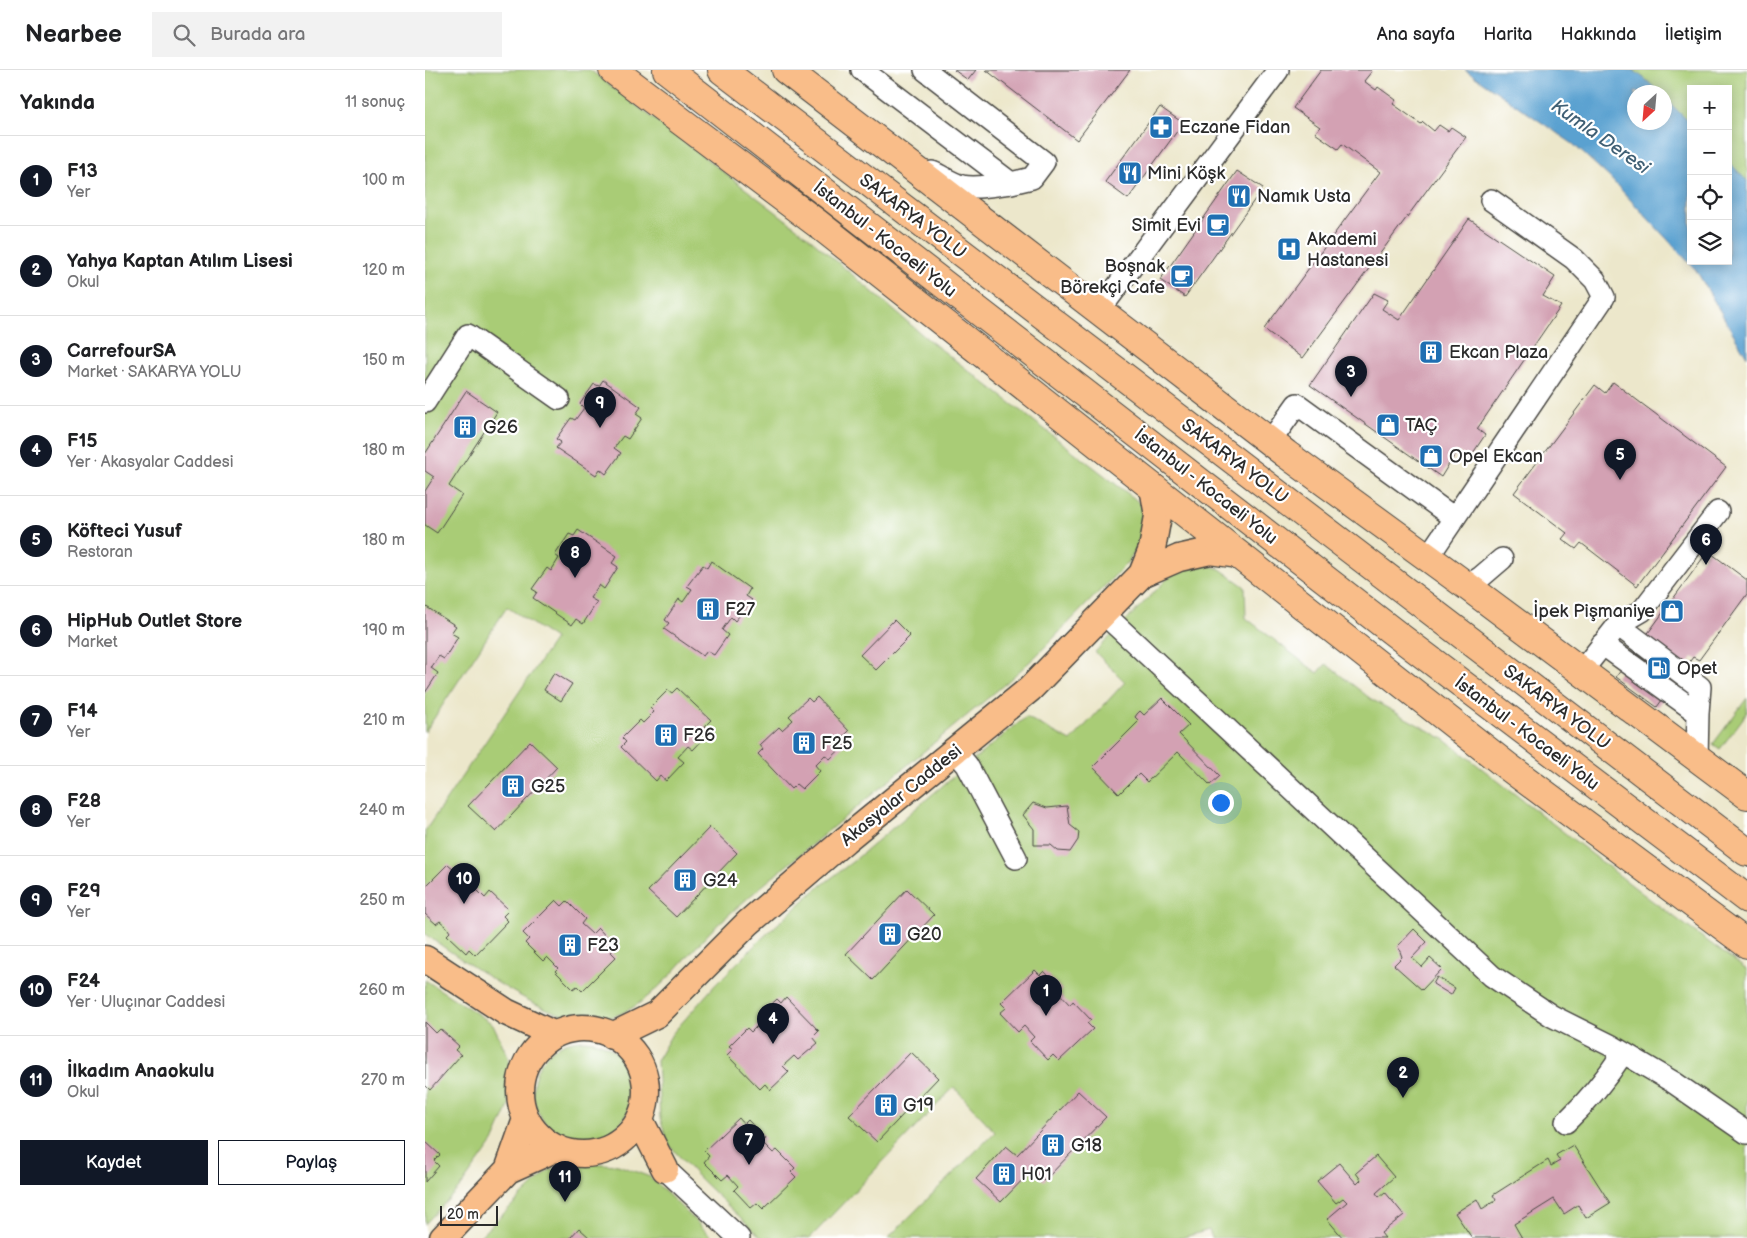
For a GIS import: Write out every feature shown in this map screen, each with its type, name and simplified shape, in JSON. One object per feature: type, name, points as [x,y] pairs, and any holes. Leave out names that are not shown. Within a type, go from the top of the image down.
[{"type":"highway","points":[[613,70],[818,224],[1507,766],[1747,944]]},
{"type":"highway","name":"İstanbul - Kocaeli Yolu","points":[[667,70],[1396,634],[1747,899]]},
{"type":"highway","name":"SAKARYA YOLU","points":[[722,70],[1747,852]]},
{"type":"highway","points":[[786,70],[1270,442],[1428,557],[1697,758],[1743,786]]},
{"type":"highway","points":[[1396,634],[1706,913]]},
{"type":"main road","points":[[1142,574],[1152,549],[1158,516],[1153,488]]},
{"type":"main road","points":[[1142,574],[1179,558],[1210,551],[1239,555]]},
{"type":"main road","name":"Akasyalar Caddesi","points":[[657,1014],[748,923],[852,834],[1031,689],[1142,574]]},
{"type":"main road","points":[[425,958],[506,1012],[553,1034]]},
{"type":"main road","points":[[506,1012],[528,1056]]},
{"type":"main road","points":[[612,1036],[657,1014]]},
{"type":"main road","points":[[641,1062],[657,1014]]},
{"type":"main road","points":[[567,1028],[591,1029],[612,1036],[627,1046],[641,1062],[646,1094],[640,1120],[631,1133],[617,1145],[591,1153],[576,1154],[557,1148],[538,1136],[526,1119],[519,1097],[519,1086],[528,1056],[541,1042],[567,1028]]},
{"type":"main road","points":[[508,1170],[526,1119]]},
{"type":"main road","points":[[640,1120],[665,1169]]},
{"type":"main road","points":[[617,1145],[665,1169]]},
{"type":"main road","points":[[443,1238],[508,1170],[557,1148]]},
{"type":"street","points":[[862,70],[1011,183]]},
{"type":"street","points":[[898,156],[963,186],[1011,183],[1032,178],[1044,162],[925,70]]},
{"type":"street","points":[[1099,311],[1278,70]]},
{"type":"street","points":[[1428,557],[1605,297],[1595,280],[1574,259],[1491,200]]},
{"type":"street","points":[[425,402],[468,335],[559,400]]},
{"type":"street","points":[[1270,442],[1297,404],[1454,518]]},
{"type":"street","points":[[1581,672],[1618,625],[1642,611],[1718,512]]},
{"type":"street","points":[[1467,586],[1502,559]]},
{"type":"street","points":[[1104,614],[1492,976],[1552,1016],[1623,1053],[1673,1082],[1747,1134]]},
{"type":"street","points":[[1618,625],[1700,687],[1697,758]]},
{"type":"street","points":[[1602,644],[1698,713]]},
{"type":"street","points":[[955,751],[967,765],[1016,858]]},
{"type":"street","points":[[1566,1122],[1584,1105],[1605,1080],[1623,1053]]},
{"type":"street","points":[[665,1169],[739,1238]]},
{"type":"green space","points":[[425,70],[590,70],[806,235],[925,337],[1135,499],[1144,508],[1149,518],[1140,544],[1128,562],[1036,656],[750,896],[710,932],[667,979],[648,996],[620,1014],[602,1019],[566,1016],[531,1002],[498,983],[425,934],[425,831],[555,639],[507,607],[425,732]]},
{"type":"green space","points":[[1633,70],[1747,70],[1747,181],[1732,166],[1732,85],[1687,85],[1687,120],[1672,105],[1672,85],[1651,85]]},
{"type":"green space","points":[[1199,562],[1220,569],[1245,587],[1246,618],[1308,666],[1318,673],[1326,664],[1371,699],[1444,739],[1647,897],[1747,970],[1747,1238],[1212,1238],[1209,1230],[1181,1238],[888,1238],[995,1132],[954,1087],[810,1238],[762,1238],[700,1179],[669,1145],[660,1118],[657,1060],[672,1034],[716,984],[759,941],[813,892],[856,859],[1026,717],[1071,741],[1125,682],[1095,652],[1170,576]]},
{"type":"green space","points":[[1747,698],[1747,713],[1720,749],[1713,744]]},
{"type":"green space","points":[[425,980],[493,1024],[509,1059],[509,1106],[493,1142],[462,1185],[425,1224]]},
{"type":"green space","points":[[583,1040],[593,1041],[611,1048],[625,1062],[632,1080],[632,1100],[625,1118],[611,1132],[593,1139],[583,1140],[573,1139],[555,1132],[541,1118],[534,1100],[533,1090],[534,1080],[541,1062],[555,1048],[573,1041]]},
{"type":"green space","points":[[587,1163],[618,1165],[650,1177],[713,1238],[478,1238],[549,1170]]},
{"type":"water","name":"Kumla Deresi","points":[[1465,70],[1633,70],[1645,79],[1651,85],[1627,85],[1627,130],[1672,130],[1672,105],[1687,120],[1687,260],[1609,177],[1573,144]]},
{"type":"water","points":[[1732,165],[1747,181],[1747,357],[1691,265],[1732,265]]},
{"type":"building","points":[[954,70],[976,70],[968,80]]},
{"type":"building","points":[[986,70],[1130,70],[1077,140]]},
{"type":"building","name":"Akademi Hastanesi","points":[[1321,70],[1370,70],[1372,71],[1364,81],[1376,90],[1378,87],[1396,100],[1393,104],[1421,124],[1423,122],[1434,131],[1439,125],[1448,131],[1451,127],[1466,137],[1303,358],[1264,329],[1380,172],[1342,144],[1338,149],[1315,133],[1320,127],[1293,108]]},
{"type":"building","points":[[1160,107],[1183,123],[1128,199],[1105,182]]},
{"type":"building","points":[[1237,171],[1263,188],[1185,297],[1160,280]]},
{"type":"building","name":"Ekcan Plaza","points":[[1469,219],[1555,277],[1543,296],[1561,306],[1477,429],[1485,435],[1469,459],[1457,451],[1441,477],[1310,385],[1374,293],[1388,300],[1382,309],[1399,320]]},
{"type":"building","points":[[603,380],[641,407],[636,414],[642,418],[628,439],[623,436],[614,448],[621,453],[606,474],[600,469],[596,475],[556,448],[561,442],[556,439],[571,418],[575,420],[584,408],[580,404],[594,384],[599,386]]},
{"type":"building","points":[[1613,382],[1726,467],[1637,586],[1581,543],[1576,549],[1562,539],[1567,533],[1514,493],[1595,385],[1605,393]]},
{"type":"building","name":"G26","points":[[466,391],[497,412],[449,486],[462,495],[437,533],[425,525],[425,491],[434,477],[425,471],[425,454]]},
{"type":"building","points":[[578,530],[617,556],[612,563],[618,567],[604,589],[599,585],[590,598],[597,602],[583,624],[576,619],[572,625],[533,598],[537,592],[532,589],[547,568],[551,571],[559,558],[555,555],[569,534],[574,536]]},
{"type":"building","points":[[1708,551],[1747,580],[1747,594],[1699,660],[1693,657],[1657,707],[1616,677]]},
{"type":"building","name":"F27","points":[[711,561],[750,589],[746,596],[752,600],[735,621],[731,617],[722,630],[728,635],[714,655],[707,651],[703,656],[664,629],[669,623],[665,620],[679,599],[683,602],[692,589],[687,586],[703,565],[707,568]]},
{"type":"building","points":[[425,606],[456,626],[451,633],[458,637],[444,659],[439,656],[431,668],[438,673],[425,693]]},
{"type":"building","points":[[894,620],[910,636],[876,670],[860,655]]},
{"type":"building","points":[[554,673],[572,684],[561,701],[544,690]]},
{"type":"building","name":"F26","points":[[677,688],[711,720],[705,726],[711,731],[693,750],[688,746],[678,757],[684,762],[666,781],[660,776],[656,781],[621,747],[626,742],[622,738],[640,720],[643,723],[654,712],[650,708],[668,690],[672,693]]},
{"type":"building","name":"F25","points":[[817,697],[849,731],[843,737],[848,742],[830,759],[825,755],[815,765],[820,771],[802,789],[796,784],[791,789],[758,754],[763,749],[760,745],[779,727],[782,730],[793,720],[789,716],[808,698],[812,702]]},
{"type":"building","points":[[1162,698],[1189,725],[1179,734],[1220,776],[1210,785],[1178,752],[1147,782],[1139,774],[1119,794],[1093,767],[1139,721],[1135,717],[1140,711],[1144,715]]},
{"type":"building","name":"G25","points":[[530,741],[557,767],[496,832],[468,806]]},
{"type":"building","points":[[1033,803],[1047,808],[1067,806],[1070,825],[1079,832],[1078,840],[1070,852],[1058,851],[1051,845],[1034,845],[1034,829],[1023,815]]},
{"type":"building","name":"G24","points":[[710,827],[737,853],[676,917],[648,891]]},
{"type":"building","points":[[448,864],[455,870],[460,865],[478,883],[474,887],[485,898],[490,892],[509,910],[503,916],[508,921],[475,955],[469,949],[466,953],[447,935],[450,932],[446,926],[440,921],[436,924],[425,914],[425,887]]},
{"type":"building","name":"G20","points":[[907,889],[934,915],[873,980],[846,954]]},
{"type":"building","name":"F23","points":[[556,900],[562,906],[567,901],[585,919],[581,924],[592,934],[598,928],[616,947],[611,952],[616,957],[582,991],[577,986],[573,989],[555,971],[558,968],[547,957],[543,961],[525,943],[529,939],[523,933]]},
{"type":"building","points":[[1414,929],[1427,942],[1412,958],[1422,967],[1430,958],[1442,969],[1422,990],[1394,965],[1402,957],[1398,946]]},
{"type":"building","points":[[1035,970],[1040,975],[1044,971],[1062,990],[1059,993],[1070,1005],[1073,1001],[1091,1020],[1087,1023],[1093,1029],[1059,1061],[1053,1055],[1048,1060],[1030,1041],[1034,1037],[1024,1026],[1018,1032],[1000,1013],[1006,1008],[1001,1003]]},
{"type":"building","points":[[1437,977],[1455,988],[1451,995],[1433,984]]},
{"type":"building","points":[[786,997],[819,1031],[813,1037],[818,1043],[798,1060],[794,1056],[783,1066],[789,1072],[770,1090],[765,1084],[760,1089],[727,1055],[733,1049],[729,1046],[747,1028],[751,1032],[762,1021],[758,1017],[777,999],[781,1003]]},
{"type":"building","points":[[425,1022],[436,1033],[440,1029],[459,1046],[455,1050],[461,1055],[430,1090],[425,1085]]},
{"type":"building","name":"G19","points":[[911,1052],[938,1078],[877,1142],[849,1116]]},
{"type":"building","name":"G18","points":[[1078,1091],[1106,1117],[1044,1181],[1032,1170],[1001,1202],[976,1179],[1006,1146],[1017,1155]]},
{"type":"building","points":[[739,1118],[744,1124],[748,1120],[766,1139],[762,1142],[773,1153],[777,1150],[795,1168],[791,1172],[796,1177],[763,1209],[757,1203],[751,1208],[734,1190],[738,1186],[728,1175],[722,1180],[704,1162],[709,1156],[704,1151]]},
{"type":"building","points":[[425,1141],[440,1155],[434,1161],[439,1166],[425,1182]]},
{"type":"building","points":[[1573,1145],[1610,1203],[1586,1218],[1578,1205],[1564,1214],[1554,1199],[1514,1224],[1522,1238],[1472,1238],[1455,1213],[1477,1199],[1482,1209],[1496,1200],[1493,1195],[1548,1160],[1551,1166],[1560,1161],[1556,1155]]},
{"type":"building","points":[[1376,1156],[1394,1177],[1376,1193],[1379,1197],[1385,1192],[1404,1215],[1381,1233],[1385,1238],[1343,1238],[1327,1219],[1347,1202],[1343,1198],[1336,1203],[1317,1181],[1339,1163],[1357,1184],[1361,1180],[1356,1173]]},
{"type":"building","points":[[579,1228],[590,1238],[570,1238]]},
{"type":"place","name":"Eczane Fidan","points":[[1161,127]]},
{"type":"place","name":"Mini Köşk","points":[[1130,173]]},
{"type":"place","name":"Namık Usta","points":[[1239,196]]},
{"type":"place","name":"Simit Evi","points":[[1218,225]]},
{"type":"place","name":"Akademi Hastanesi","points":[[1289,249]]},
{"type":"place","name":"Boşnak Börekçi Cafe","points":[[1182,276]]},
{"type":"place","name":"Ekcan Plaza","points":[[1431,352]]},
{"type":"place","name":"CarrefourSA","points":[[1351,397]]},
{"type":"place","name":"TAÇ","points":[[1388,425]]},
{"type":"place","name":"G26","points":[[465,427]]},
{"type":"place","name":"F29","points":[[600,428]]},
{"type":"place","name":"Opel Ekcan","points":[[1431,456]]},
{"type":"place","name":"Köfteci Yusuf","points":[[1620,480]]},
{"type":"place","name":"HipHub Outlet Store","points":[[1706,565]]},
{"type":"place","name":"F28","points":[[575,578]]},
{"type":"place","name":"F27","points":[[708,609]]},
{"type":"place","name":"İpek Pişmaniye","points":[[1672,611]]},
{"type":"place","name":"Opet","points":[[1659,668]]},
{"type":"place","name":"F26","points":[[666,735]]},
{"type":"place","name":"F25","points":[[804,743]]},
{"type":"place","name":"G25","points":[[513,786]]},
{"type":"place","name":"G24","points":[[685,880]]},
{"type":"place","name":"F24","points":[[464,904]]},
{"type":"place","name":"G20","points":[[890,934]]},
{"type":"place","name":"F23","points":[[570,945]]},
{"type":"place","name":"F13","points":[[1046,1016]]},
{"type":"place","name":"F15","points":[[773,1044]]},
{"type":"place","name":"Yahya Kaptan Atılım Lisesi","points":[[1403,1098]]},
{"type":"place","name":"G19","points":[[886,1105]]},
{"type":"place","name":"G18","points":[[1053,1145]]},
{"type":"place","name":"F14","points":[[749,1165]]},
{"type":"place","name":"H01","points":[[1004,1174]]},
{"type":"place","name":"İlkadım Anaokulu","points":[[565,1202]]}]
